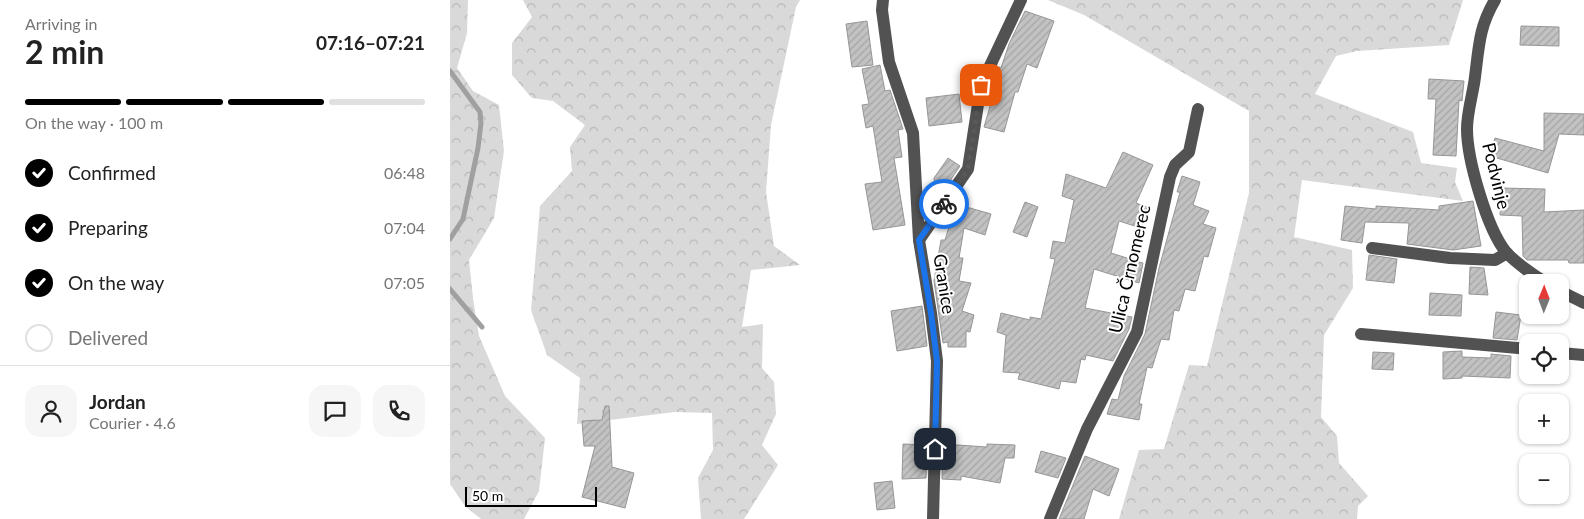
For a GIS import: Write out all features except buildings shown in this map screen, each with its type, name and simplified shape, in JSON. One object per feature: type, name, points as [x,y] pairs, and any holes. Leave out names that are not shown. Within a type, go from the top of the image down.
[{"type":"street","name":"Granice","points":[[883,0],[882,10],[889,62],[913,133],[919,240],[937,361],[933,519]]},
{"type":"street","points":[[919,240],[968,169],[981,85],[1021,0]]},
{"type":"street","name":"Podvinje","points":[[1495,0],[1484,20],[1480,36],[1467,130],[1472,164],[1482,202],[1494,235],[1507,253],[1535,274]]},
{"type":"street","name":"Ulica Črnomerec","points":[[1050,519],[1086,429],[1137,332],[1170,177],[1175,165],[1189,152],[1198,108]]},
{"type":"street","points":[[1372,248],[1450,258],[1495,260],[1507,253]]},
{"type":"street","points":[[1569,295],[1584,303]]},
{"type":"street","points":[[1361,334],[1519,348]]},
{"type":"street","points":[[1569,354],[1584,355]]},
{"type":"green space","points":[[450,0],[468,0],[467,33],[457,68],[473,91],[499,105],[504,151],[494,218],[469,260],[479,336],[505,396],[545,438],[539,491],[524,519],[481,519],[465,506],[450,484]]},
{"type":"green space","points":[[523,0],[800,0],[796,7],[771,125],[766,192],[774,246],[800,265],[751,270],[742,327],[763,324],[762,368],[774,382],[776,414],[762,445],[778,465],[744,519],[701,519],[698,478],[713,450],[712,413],[675,412],[577,424],[580,378],[547,355],[531,310],[540,206],[572,171],[570,147],[585,125],[553,101],[532,98],[512,75],[512,43],[532,17]]},
{"type":"green space","points":[[1048,0],[1463,0],[1449,45],[1357,51],[1336,56],[1315,94],[1413,132],[1421,163],[1457,168],[1455,182],[1463,201],[1302,180],[1294,237],[1352,250],[1353,288],[1324,335],[1321,417],[1337,436],[1339,463],[1368,496],[1358,506],[1357,519],[1119,519],[1139,450],[1164,449],[1189,365],[1207,366],[1249,193],[1249,111],[1084,15]]},
{"type":"waterway","points":[[450,71],[480,112],[481,123],[478,148],[463,219],[450,239]]},
{"type":"waterway","points":[[450,289],[482,327]]},
{"type":"way so far","points":[[944,204],[968,169],[981,85]]},
{"type":"route","points":[[935,449],[937,361],[919,240],[944,204]]}]
